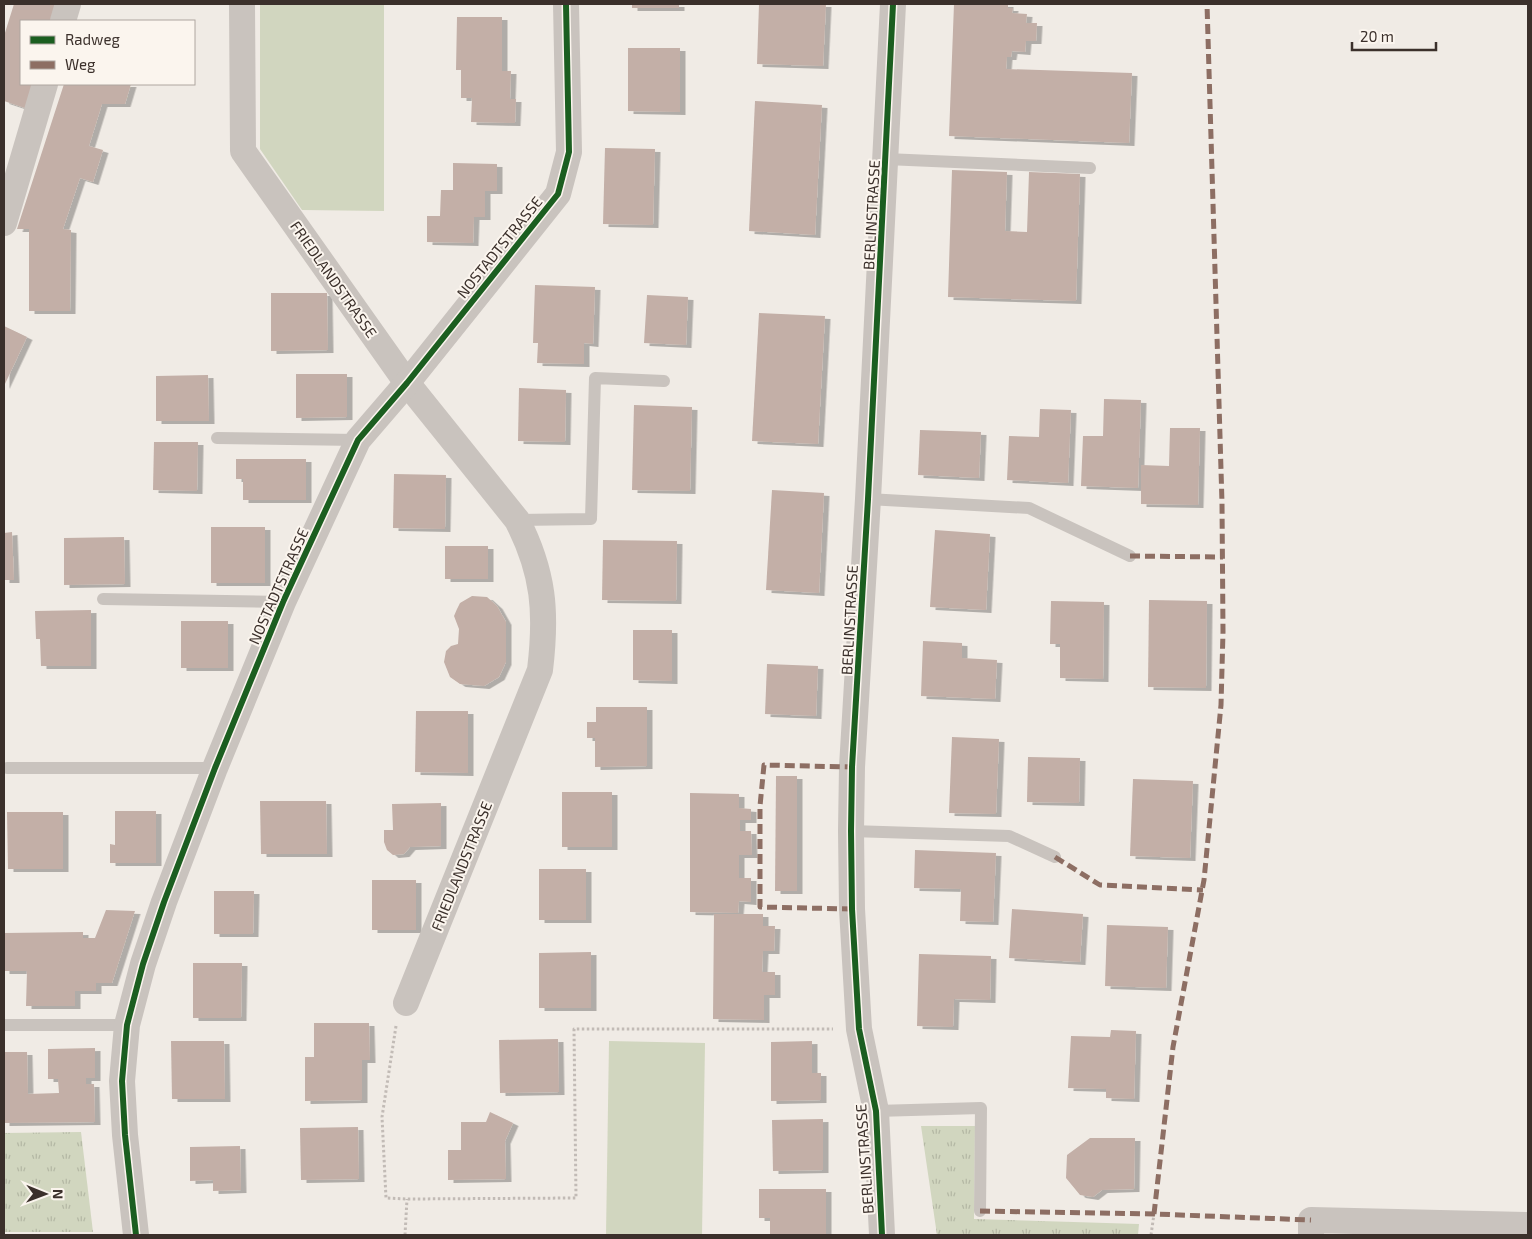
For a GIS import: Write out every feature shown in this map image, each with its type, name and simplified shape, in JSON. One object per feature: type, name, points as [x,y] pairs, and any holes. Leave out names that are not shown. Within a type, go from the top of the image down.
[{"type":"street","points":[[63,20],[68,4]]},
{"type":"street","name":"FRIEDLANDSTRASSE","points":[[242,4],[243,151],[407,383],[517,520],[530,545],[543,602],[544,635],[540,670],[406,1003]]},
{"type":"street","name":"NOSTADTSTRASSE","points":[[136,1235],[125,1135],[122,1081],[127,1026],[143,964],[164,902],[284,602],[358,440],[407,383],[558,194],[569,152],[566,4]]},
{"type":"street","name":"BERLINSTRASSE","points":[[882,1235],[876,1111],[859,1030],[852,909],[851,831],[852,767],[868,499],[893,4]]},
{"type":"street","points":[[4,223],[45,85]]},
{"type":"street","points":[[1311,1228],[1528,1225]]},
{"type":"lane","points":[[886,159],[1090,168]]},
{"type":"lane","points":[[517,520],[591,519],[595,378],[664,381]]},
{"type":"lane","points":[[217,438],[358,440]]},
{"type":"lane","points":[[868,499],[1029,508],[1130,556]]},
{"type":"lane","name":"NOSTADTSTRASSE","points":[[103,599],[284,602]]},
{"type":"lane","points":[[7,768],[216,768]]},
{"type":"lane","points":[[851,831],[1009,836],[1054,857]]},
{"type":"lane","points":[[4,1025],[127,1026]]},
{"type":"lane","name":"BERLINSTRASSE","points":[[876,1111],[981,1108],[980,1211]]},
{"type":"path","points":[[406,1003],[396,1021],[382,1117],[386,1198],[576,1198],[574,1029],[859,1030]]},
{"type":"path","points":[[405,1235],[406,1199]]},
{"type":"path","points":[[1151,1235],[1154,1214]]},
{"type":"green space","points":[[260,4],[384,4],[384,211],[302,210],[260,149]]},
{"type":"green space","points":[[609,1041],[705,1043],[702,1235],[606,1235]]},
{"type":"green space","points":[[921,1126],[975,1126],[974,1219],[1139,1224],[1138,1235],[937,1235]]},
{"type":"green space","points":[[81,1132],[93,1232],[4,1232],[4,1133]]},
{"type":"building","points":[[14,4],[61,4],[56,20],[20,20],[20,85],[36,85],[28,109],[4,101],[4,36]]},
{"type":"building","points":[[632,4],[679,4],[679,8],[632,8]]},
{"type":"building","points":[[759,4],[826,4],[823,66],[757,64]]},
{"type":"building","points":[[954,4],[1008,4],[1008,8],[1013,8],[1012,13],[1027,14],[1026,23],[1037,23],[1036,41],[1026,41],[1025,52],[1012,51],[1011,57],[1007,57],[1006,69],[1132,73],[1129,143],[949,136]]},
{"type":"building","points":[[457,17],[502,17],[502,71],[511,71],[510,99],[516,99],[515,123],[471,122],[472,98],[461,98],[461,70],[456,70]]},
{"type":"building","points":[[628,48],[680,48],[680,112],[628,111]]},
{"type":"building","points":[[64,85],[131,85],[125,104],[102,104],[89,146],[103,150],[93,182],[80,178],[63,229],[71,230],[70,311],[29,311],[29,229],[17,229]]},
{"type":"building","points":[[755,101],[822,105],[815,235],[749,231]]},
{"type":"building","points":[[605,148],[655,149],[653,225],[603,224]]},
{"type":"building","points":[[453,163],[497,164],[497,191],[485,191],[485,217],[474,217],[473,243],[427,242],[427,216],[440,216],[441,190],[453,190]]},
{"type":"building","points":[[952,170],[1007,172],[1005,231],[1027,232],[1029,172],[1080,174],[1076,301],[948,297]]},
{"type":"building","points":[[535,285],[595,287],[593,344],[584,343],[584,364],[537,363],[538,343],[533,343]]},
{"type":"building","points":[[271,293],[327,293],[328,350],[271,351]]},
{"type":"building","points":[[647,295],[688,297],[686,345],[644,343]]},
{"type":"building","points":[[759,313],[825,316],[818,444],[752,441]]},
{"type":"building","points":[[4,326],[27,337],[4,386]]},
{"type":"building","points":[[296,374],[347,374],[347,417],[296,418]]},
{"type":"building","points":[[208,375],[209,421],[156,421],[156,376]]},
{"type":"building","points":[[519,388],[566,390],[565,442],[518,441]]},
{"type":"building","points":[[1104,399],[1141,400],[1138,488],[1081,486],[1083,436],[1103,436]]},
{"type":"building","points":[[634,405],[692,407],[690,491],[632,490]]},
{"type":"building","points":[[1040,409],[1071,410],[1068,483],[1007,480],[1009,436],[1039,437]]},
{"type":"building","points":[[1170,428],[1200,428],[1198,505],[1141,504],[1141,465],[1169,466]]},
{"type":"building","points":[[920,430],[981,432],[979,478],[918,475]]},
{"type":"building","points":[[154,442],[198,442],[197,491],[153,490]]},
{"type":"building","points":[[236,459],[306,459],[306,500],[243,500],[243,479],[236,479]]},
{"type":"building","points":[[394,474],[446,475],[445,529],[393,528]]},
{"type":"building","points":[[772,490],[824,493],[819,593],[766,590]]},
{"type":"building","points":[[211,527],[265,527],[265,583],[211,583]]},
{"type":"building","points":[[935,530],[990,534],[986,610],[930,607]]},
{"type":"building","points":[[12,532],[14,580],[4,580],[4,533]]},
{"type":"building","points":[[124,537],[125,584],[64,585],[64,538]]},
{"type":"building","points":[[603,540],[677,541],[676,601],[602,600]]},
{"type":"building","points":[[445,546],[488,546],[488,579],[445,579]]},
{"type":"building","points":[[472,596],[487,597],[497,606],[506,622],[506,662],[499,677],[484,686],[460,684],[450,677],[444,662],[446,651],[451,646],[458,644],[459,629],[454,616],[460,603]]},
{"type":"building","points":[[1149,600],[1207,601],[1206,688],[1148,687]]},
{"type":"building","points":[[1051,601],[1104,602],[1103,679],[1060,678],[1060,644],[1050,644]]},
{"type":"building","points":[[91,610],[91,666],[41,666],[40,639],[36,639],[35,611]]},
{"type":"building","points":[[181,621],[228,621],[228,668],[181,668]]},
{"type":"building","points":[[633,630],[672,630],[672,681],[633,680]]},
{"type":"building","points":[[923,641],[962,643],[962,658],[997,660],[995,699],[921,696]]},
{"type":"building","points":[[767,664],[818,666],[816,716],[765,714]]},
{"type":"building","points":[[596,707],[647,707],[647,766],[595,767],[595,738],[587,738],[587,722],[596,722]]},
{"type":"building","points":[[416,711],[468,711],[468,773],[415,772]]},
{"type":"building","points":[[952,737],[999,739],[996,814],[949,813]]},
{"type":"building","points":[[1028,757],[1080,758],[1079,803],[1027,802]]},
{"type":"building","points":[[776,776],[797,776],[797,891],[775,891]]},
{"type":"building","points":[[1133,779],[1193,781],[1190,858],[1130,856]]},
{"type":"building","points":[[562,792],[612,792],[612,847],[562,847]]},
{"type":"building","points":[[690,793],[739,794],[739,808],[751,809],[751,820],[740,820],[740,831],[751,831],[752,855],[739,855],[739,878],[751,878],[751,902],[739,901],[738,913],[690,912]]},
{"type":"building","points":[[260,801],[326,801],[327,854],[261,854]]},
{"type":"building","points":[[441,803],[441,846],[410,847],[404,854],[393,855],[387,850],[384,842],[384,830],[393,830],[392,804]]},
{"type":"building","points":[[115,811],[156,811],[156,863],[110,863],[110,844],[115,845]]},
{"type":"building","points":[[7,812],[63,812],[63,869],[8,869]]},
{"type":"building","points":[[915,850],[996,853],[993,922],[960,921],[961,889],[914,888]]},
{"type":"building","points":[[539,869],[586,869],[586,920],[539,920]]},
{"type":"building","points":[[372,880],[416,880],[416,930],[372,930]]},
{"type":"building","points":[[214,891],[254,891],[253,934],[214,934]]},
{"type":"building","points":[[1012,909],[1083,914],[1080,962],[1009,958]]},
{"type":"building","points":[[106,910],[135,911],[112,983],[96,983],[96,991],[75,991],[75,1006],[26,1006],[27,971],[4,971],[4,933],[83,932],[83,938],[95,938]]},
{"type":"building","points":[[714,914],[763,914],[763,926],[775,926],[774,951],[763,951],[762,972],[775,972],[775,995],[764,995],[764,1020],[713,1019]]},
{"type":"building","points":[[1107,925],[1168,927],[1166,988],[1105,986]]},
{"type":"building","points":[[591,952],[591,1008],[539,1008],[539,953]]},
{"type":"building","points":[[919,954],[991,956],[990,1000],[954,999],[953,1027],[917,1026]]},
{"type":"building","points":[[193,963],[242,963],[241,1018],[193,1018]]},
{"type":"building","points":[[314,1023],[369,1023],[370,1060],[362,1060],[362,1100],[305,1101],[305,1057],[314,1057]]},
{"type":"building","points":[[1111,1030],[1136,1031],[1134,1099],[1106,1098],[1106,1089],[1068,1088],[1071,1036],[1110,1037]]},
{"type":"building","points":[[558,1039],[559,1092],[500,1093],[499,1040]]},
{"type":"building","points":[[171,1041],[224,1041],[225,1099],[172,1099]]},
{"type":"building","points":[[812,1041],[812,1073],[821,1073],[821,1100],[771,1101],[771,1042]]},
{"type":"building","points":[[95,1048],[95,1078],[86,1078],[86,1084],[94,1084],[95,1122],[4,1123],[4,1052],[27,1052],[28,1094],[59,1093],[58,1079],[48,1079],[48,1049]]},
{"type":"building","points":[[490,1112],[513,1123],[505,1141],[506,1179],[448,1180],[448,1150],[461,1150],[461,1122],[486,1122]]},
{"type":"building","points":[[823,1119],[823,1170],[773,1171],[772,1120]]},
{"type":"building","points":[[358,1127],[359,1179],[301,1180],[300,1128]]},
{"type":"building","points":[[1090,1138],[1135,1138],[1134,1189],[1102,1190],[1093,1197],[1080,1195],[1066,1178],[1067,1155]]},
{"type":"building","points":[[240,1146],[241,1190],[213,1191],[213,1180],[190,1181],[190,1147]]},
{"type":"building","points":[[759,1189],[826,1189],[826,1235],[770,1235],[770,1218],[759,1218]]},
{"type":"marked path","points":[[1154,1214],[1173,1047],[1204,880],[1221,705],[1223,632],[1222,503],[1207,4]]},
{"type":"marked path","points":[[1130,556],[1223,557]]},
{"type":"marked path","points":[[852,767],[764,765],[760,806],[760,907],[852,909]]},
{"type":"marked path","points":[[1055,857],[1100,885],[1203,890]]},
{"type":"marked path","points":[[980,1211],[1154,1214],[1311,1220]]},
{"type":"cycle path","points":[[136,1235],[125,1135],[122,1081],[127,1025],[143,964],[164,902],[215,768],[283,602],[358,440],[407,383],[558,194],[569,152],[566,4]]},
{"type":"cycle path","points":[[882,1235],[876,1111],[859,1029],[852,909],[851,831],[852,767],[868,499],[893,4]]}]
